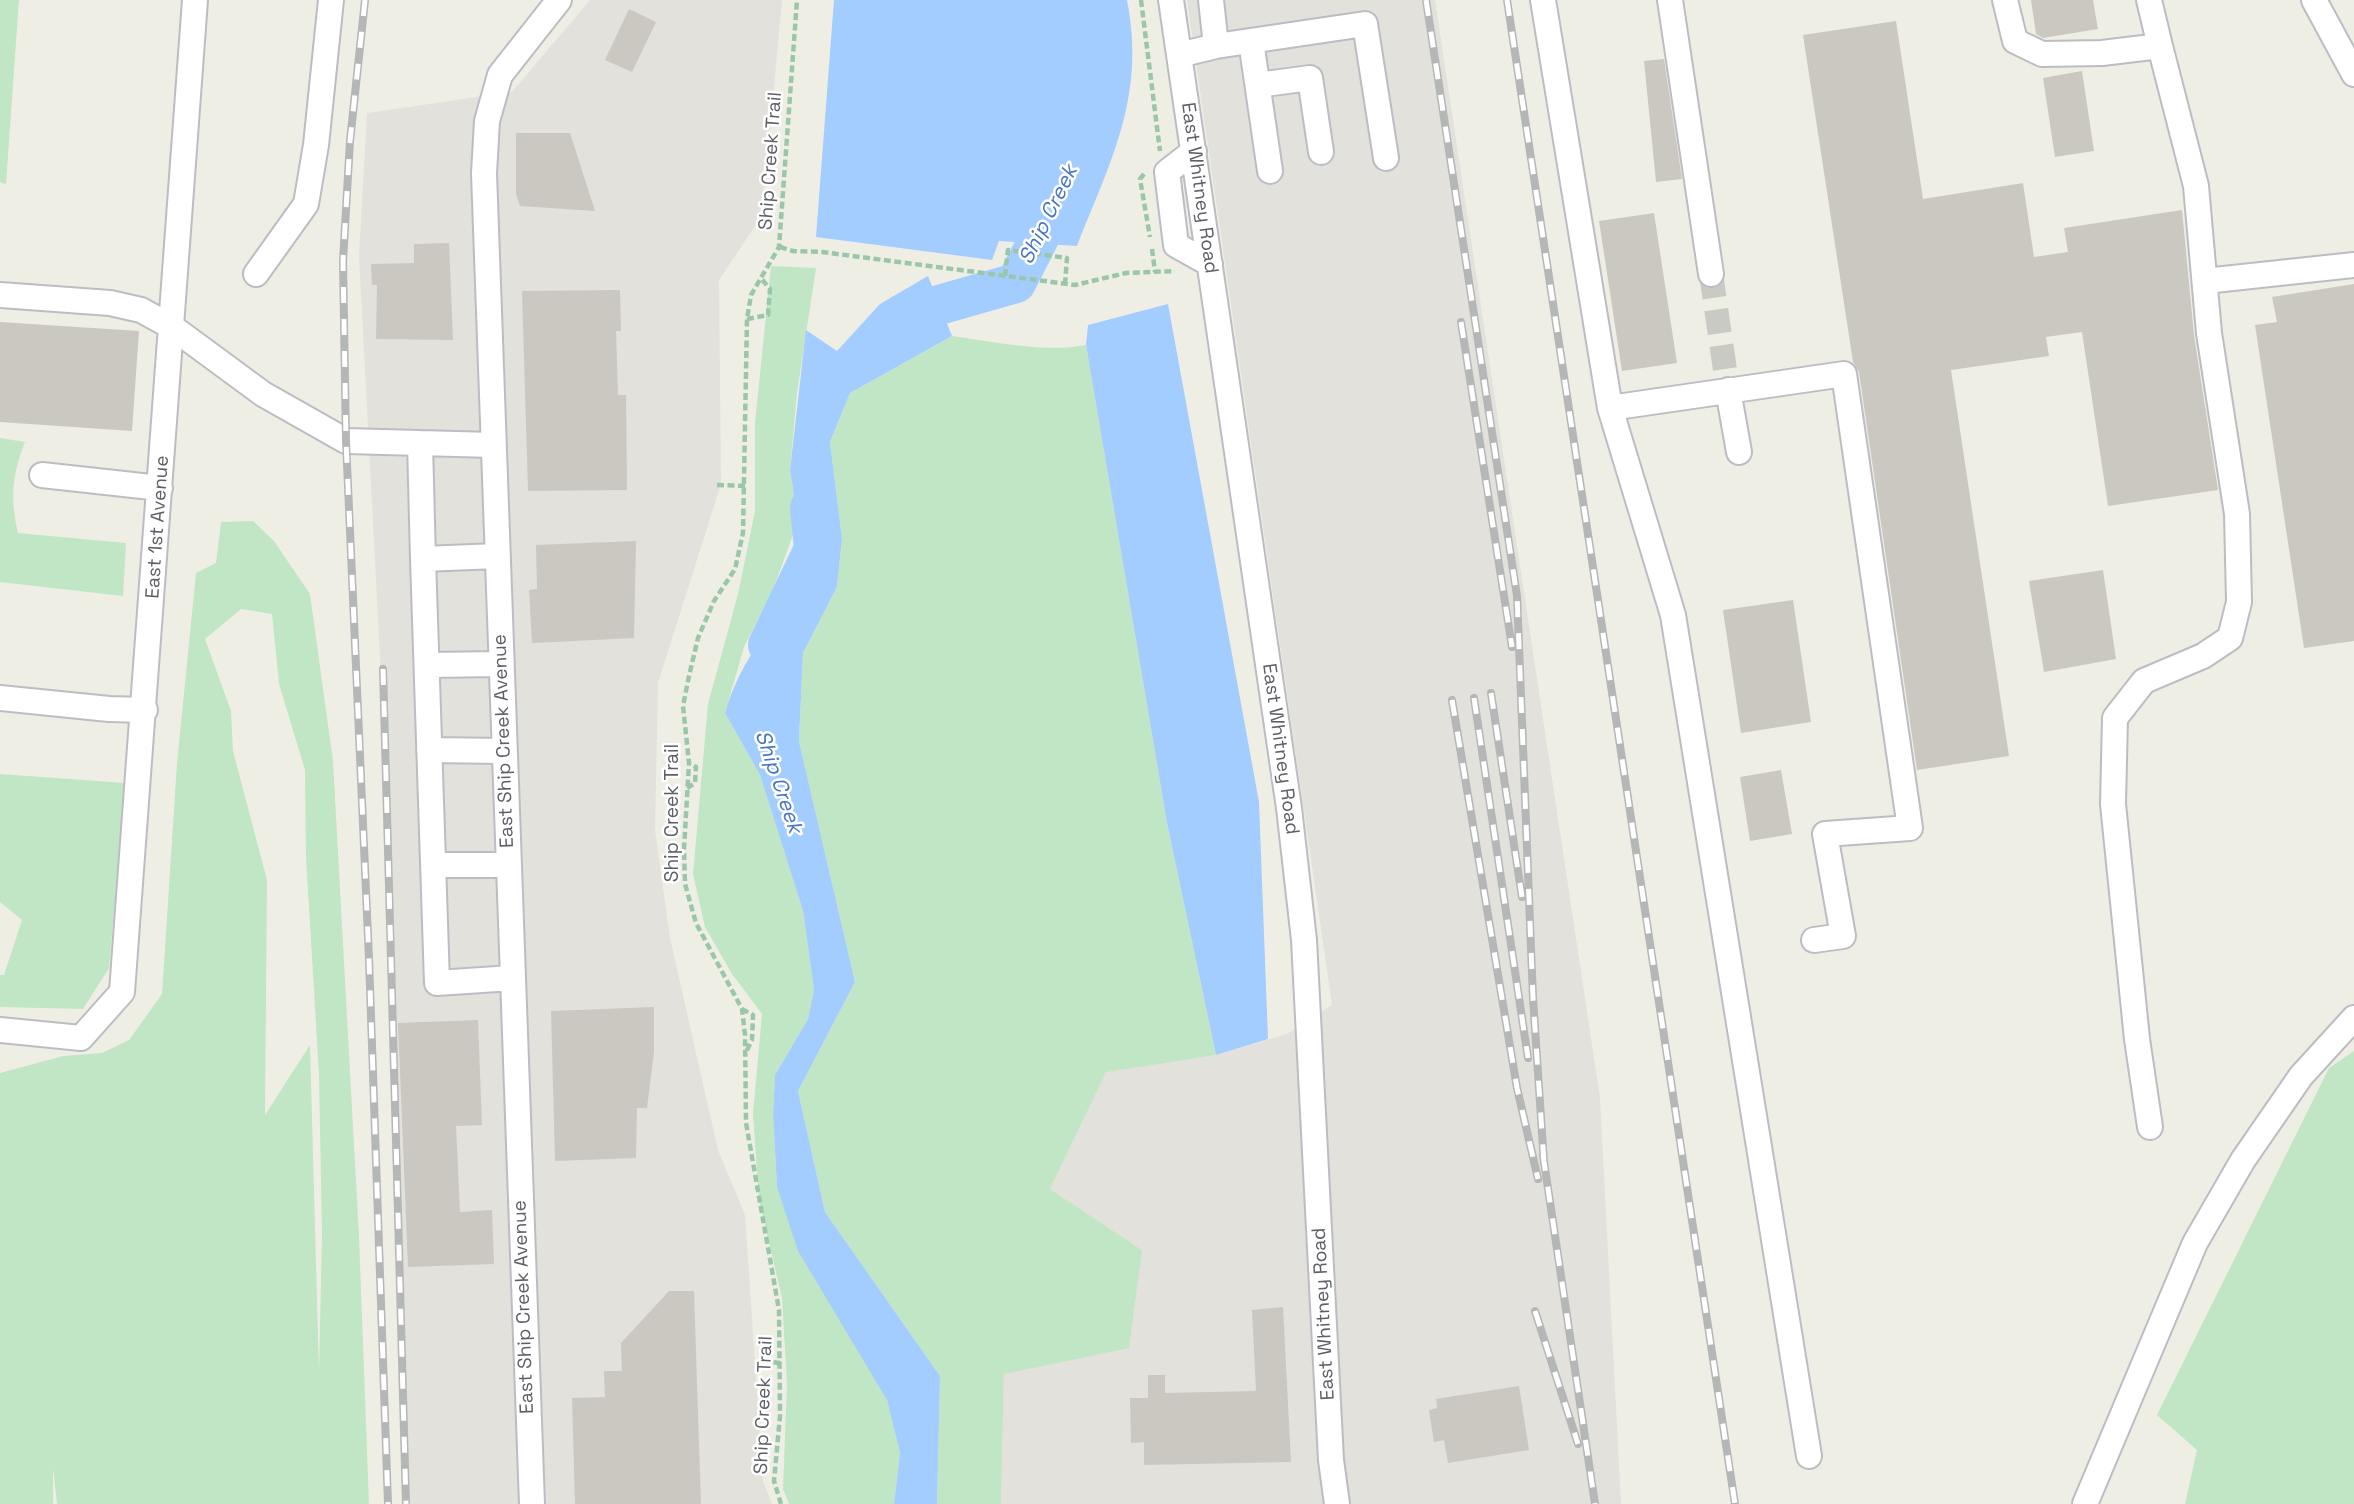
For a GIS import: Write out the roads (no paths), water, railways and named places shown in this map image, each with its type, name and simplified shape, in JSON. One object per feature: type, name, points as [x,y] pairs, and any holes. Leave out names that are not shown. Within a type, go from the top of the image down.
[{"type":"street","name":"East 1st Avenue","points":[[0,1031],[81,1038],[122,992],[145,710],[195,0]]},
{"type":"street","points":[[256,274],[306,204],[316,145],[331,0]]},
{"type":"street","name":"East Ship Creek Avenue","points":[[532,1504],[484,173],[487,121],[500,75],[559,0]]},
{"type":"street","name":"East Whitney Road","points":[[1171,0],[1289,808],[1304,940],[1331,1447],[1337,1504]]},
{"type":"street","points":[[1211,0],[1216,46]]},
{"type":"street","points":[[1543,0],[1610,408],[1673,615],[1809,1456]]},
{"type":"street","points":[[1670,0],[1711,274]]},
{"type":"street","points":[[2006,0],[2015,41],[2042,54],[2102,53],[2160,46]]},
{"type":"street","points":[[2149,0],[2196,186],[2205,281],[2237,514],[2239,602],[2230,638],[2203,656],[2144,681],[2115,718],[2113,804],[2137,1039],[2150,1127]]},
{"type":"street","points":[[2314,0],[2354,75]]},
{"type":"street","points":[[1179,55],[1216,46],[1365,24],[1386,158]]},
{"type":"street","points":[[1251,41],[1270,171]]},
{"type":"street","points":[[1258,85],[1310,78],[1321,152]]},
{"type":"street","points":[[2205,281],[2354,265]]},
{"type":"street","points":[[0,295],[110,303],[141,310],[172,327],[263,394],[346,441],[493,445]]},
{"type":"street","points":[[1610,408],[1844,374],[1910,828],[1825,834],[1843,936],[1814,940]]},
{"type":"street","points":[[1728,390],[1739,452]]},
{"type":"street","points":[[420,443],[437,983],[512,978]]},
{"type":"street","points":[[42,475],[160,488]]},
{"type":"street","points":[[423,559],[497,556]]},
{"type":"street","points":[[426,665],[501,664]]},
{"type":"street","points":[[0,698],[145,710]]},
{"type":"street","points":[[429,750],[504,751]]},
{"type":"street","points":[[433,865],[508,865]]},
{"type":"street","points":[[2085,1504],[2194,1243],[2243,1160],[2301,1076],[2354,1018]]},
{"type":"water","points":[[834,0],[1127,0],[1132,35],[1132,67],[1122,127],[1077,246],[999,241],[992,260],[816,237]]},
{"type":"water","points":[[928,276],[952,336],[850,393],[830,442],[842,539],[837,587],[803,653],[799,742],[855,982],[798,1091],[825,1212],[940,1376],[937,1504],[894,1504],[900,1453],[887,1400],[798,1251],[777,1187],[773,1114],[775,1075],[808,1019],[814,990],[803,911],[760,775],[725,713],[750,656],[812,573],[798,521],[790,470],[806,330],[837,351],[880,304]]},
{"type":"water","points":[[1168,304],[1259,802],[1268,1039],[1216,1055],[1167,823],[1086,345],[1088,325]]},
{"type":"waterway","name":"Ship Creek","points":[[893,333],[939,305],[1016,283],[1062,193]]},
{"type":"waterway","name":"Ship Creek","points":[[768,645],[814,549],[810,508]]},
{"type":"tunnel","points":[[1711,274],[1728,390]]},
{"type":"railway","points":[[365,0],[350,141],[343,261],[346,441],[369,959],[388,1504]]},
{"type":"railway","points":[[1426,0],[1517,596],[1533,998],[1544,1163]]},
{"type":"railway","points":[[1507,0],[1735,1504]]},
{"type":"railway","points":[[1461,322],[1512,647]]},
{"type":"railway","points":[[383,669],[406,1504]]},
{"type":"railway","points":[[1491,693],[1522,897]]},
{"type":"railway","points":[[1474,698],[1528,1058]]},
{"type":"railway","points":[[1452,700],[1517,1088],[1538,1179]]},
{"type":"railway","points":[[1543,1155],[1595,1504]]},
{"type":"railway","points":[[1535,1311],[1578,1444]]}]
